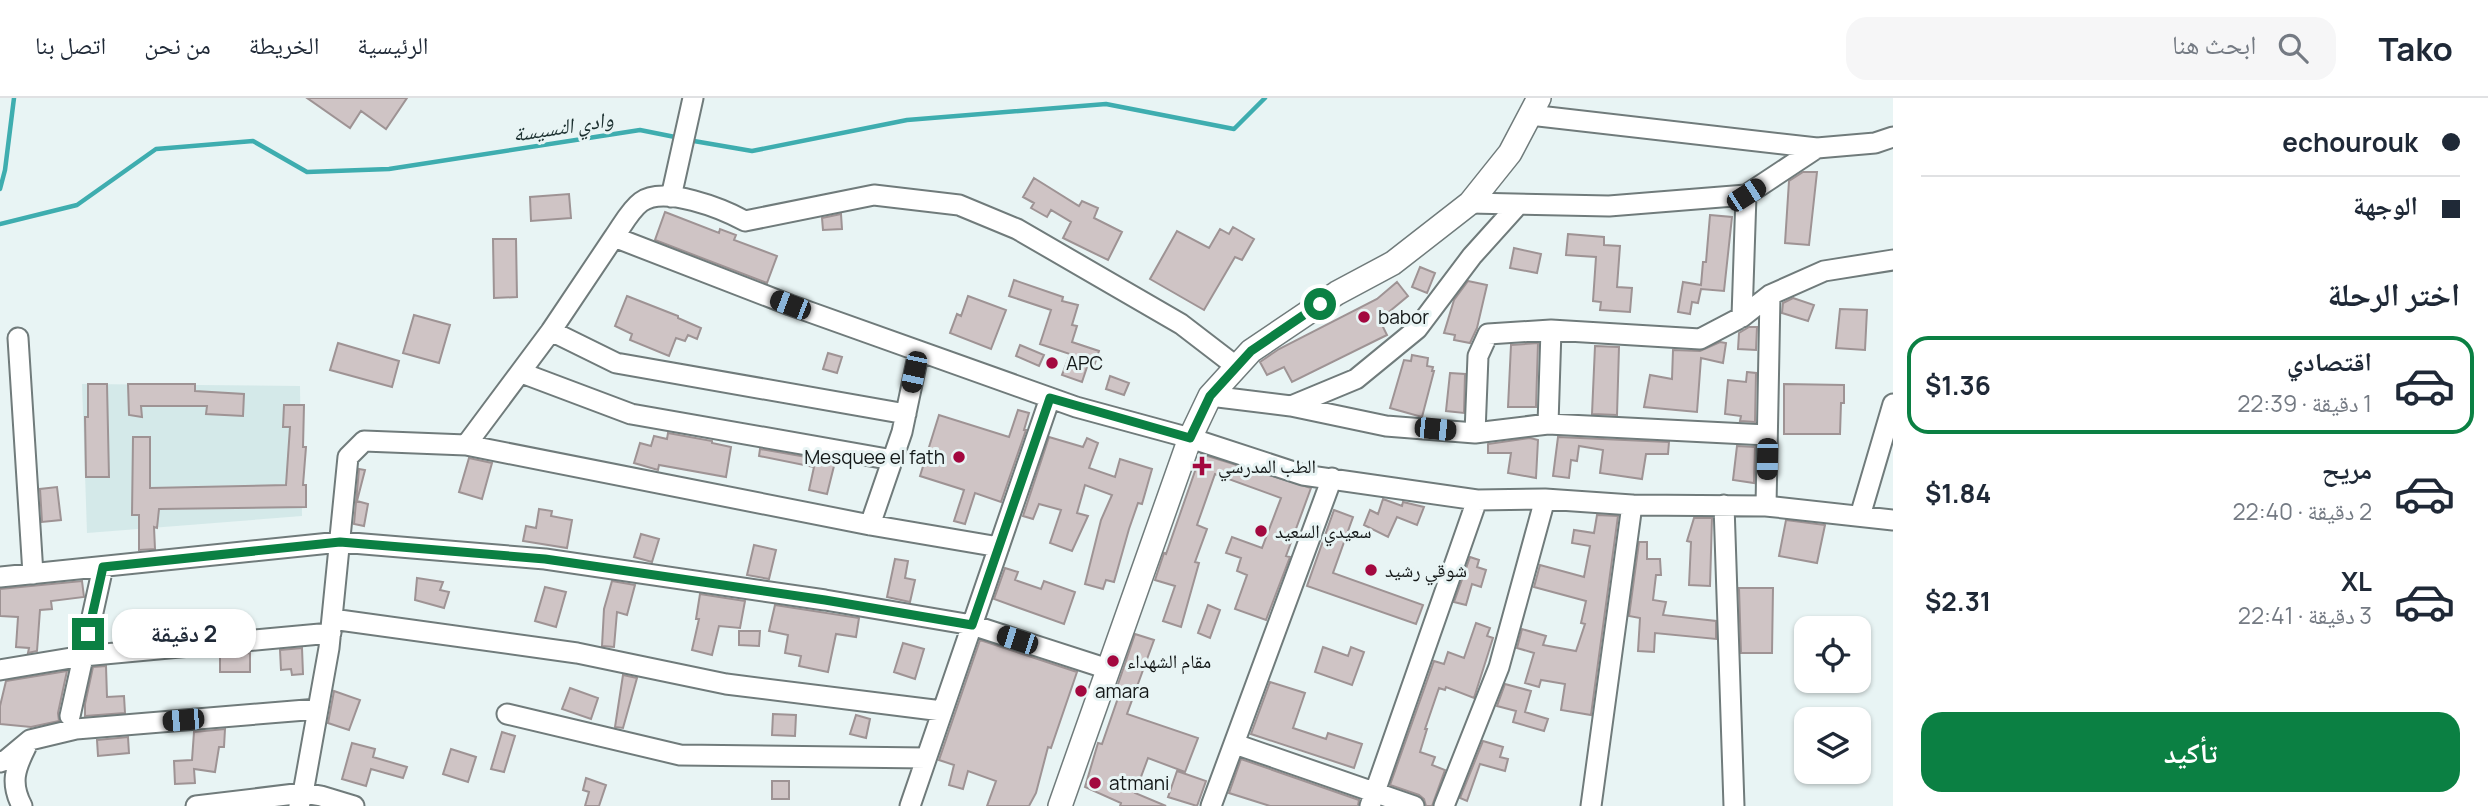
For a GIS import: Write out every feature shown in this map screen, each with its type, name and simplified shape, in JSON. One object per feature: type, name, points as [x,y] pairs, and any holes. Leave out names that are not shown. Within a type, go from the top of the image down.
[{"type":"main road","points":[[1059,806],[1190,438],[1210,396],[1251,351],[1337,293],[1393,263],[1470,203],[1510,153],[1534,106]]},
{"type":"street","points":[[671,197],[693,98]]},
{"type":"street","points":[[1534,106],[1817,148],[1887,141]]},
{"type":"street","points":[[1470,203],[1609,205],[1746,195],[1817,148]]},
{"type":"street","points":[[466,444],[522,373],[641,201],[658,195],[721,208],[745,221],[874,195],[959,205],[1017,229],[1181,324],[1237,367]]},
{"type":"street","points":[[1742,317],[1746,195]]},
{"type":"street","points":[[1291,406],[1356,379],[1417,329],[1472,256],[1518,205]]},
{"type":"street","points":[[614,237],[790,305],[1050,398],[1190,438],[1303,475],[1477,500],[1545,499],[1632,505],[1766,506],[1893,520]]},
{"type":"street","points":[[1475,433],[1478,356],[1488,334],[1551,330],[1700,339],[1742,317],[1770,295],[1824,271],[1893,260]]},
{"type":"street","points":[[1766,506],[1770,295]]},
{"type":"street","points":[[1548,424],[1551,330]]},
{"type":"street","points":[[551,331],[616,363],[906,414]]},
{"type":"street","points":[[18,338],[33,574]]},
{"type":"street","points":[[870,525],[906,414],[919,351]]},
{"type":"street","points":[[522,373],[631,414],[892,460]]},
{"type":"street","points":[[1210,396],[1291,406],[1387,426],[1475,433],[1548,424],[1768,435]]},
{"type":"street","points":[[910,806],[1050,398]]},
{"type":"street","points":[[1860,516],[1893,403]]},
{"type":"street","points":[[301,800],[331,626],[348,457],[364,441],[466,444],[870,525],[999,547]]},
{"type":"street","points":[[1212,806],[1332,478]]},
{"type":"street","points":[[1444,806],[1499,667],[1545,499]]},
{"type":"street","points":[[1373,799],[1477,500]]},
{"type":"street","points":[[1591,806],[1632,505]]},
{"type":"street","points":[[1724,505],[1734,806]]},
{"type":"street","points":[[0,577],[340,542],[545,559],[825,600],[972,625],[1108,670]]},
{"type":"street","points":[[70,716],[103,567]]},
{"type":"street","points":[[0,670],[83,656],[331,626],[577,653],[726,684],[942,711]]},
{"type":"street","points":[[0,762],[30,740],[76,729],[318,709]]},
{"type":"street","points":[[507,714],[680,755],[926,758]]},
{"type":"street","points":[[22,806],[14,785],[15,771],[30,740]]},
{"type":"street","points":[[1235,744],[1373,799],[1414,806]]},
{"type":"street","points":[[196,806],[301,800],[321,796],[354,806]]},
{"type":"shaded area","points":[[82,384],[300,386],[302,516],[87,533]]},
{"type":"building","points":[[307,98],[407,98],[386,129],[361,111],[350,128]]},
{"type":"building","points":[[1803,172],[1817,172],[1809,245],[1785,243],[1789,181]]},
{"type":"building","points":[[1034,178],[1079,206],[1082,201],[1098,208],[1094,218],[1122,232],[1108,260],[1063,238],[1071,222],[1051,210],[1047,217],[1031,208],[1034,203],[1023,197]]},
{"type":"building","points":[[569,194],[571,218],[531,221],[530,197]]},
{"type":"building","points":[[665,212],[719,233],[720,229],[736,235],[734,240],[777,256],[767,283],[655,240]]},
{"type":"building","points":[[841,214],[842,229],[823,230],[822,218]]},
{"type":"building","points":[[1710,215],[1732,217],[1724,291],[1701,289],[1698,303],[1692,302],[1690,314],[1678,312],[1683,282],[1701,285]]},
{"type":"building","points":[[1233,227],[1254,239],[1242,260],[1235,257],[1204,310],[1150,279],[1177,231],[1209,248],[1220,229],[1229,234]]},
{"type":"building","points":[[1568,234],[1604,237],[1604,245],[1620,246],[1617,287],[1632,288],[1630,312],[1600,310],[1601,302],[1593,301],[1596,257],[1566,255]]},
{"type":"building","points":[[493,239],[516,239],[517,297],[494,298]]},
{"type":"building","points":[[1514,248],[1541,254],[1537,273],[1510,268]]},
{"type":"building","points":[[1420,267],[1435,273],[1427,293],[1412,287]]},
{"type":"building","points":[[1014,280],[1078,305],[1072,325],[1077,326],[1072,342],[1099,351],[1094,366],[1088,364],[1082,382],[1062,375],[1070,354],[1040,344],[1051,310],[1009,296]]},
{"type":"building","points":[[1468,281],[1487,285],[1477,328],[1470,343],[1454,340],[1455,335],[1444,333],[1454,300]]},
{"type":"building","points":[[1397,282],[1408,296],[1384,316],[1386,320],[1381,323],[1387,335],[1292,382],[1284,367],[1267,375],[1260,362],[1279,349],[1377,299]]},
{"type":"building","points":[[627,296],[701,328],[697,339],[688,335],[685,341],[676,338],[669,356],[630,340],[632,334],[615,326]]},
{"type":"building","points":[[968,296],[1006,310],[991,349],[950,333],[957,314],[961,316]]},
{"type":"building","points":[[1793,298],[1814,305],[1808,321],[1782,313],[1783,303]]},
{"type":"building","points":[[1840,309],[1867,310],[1865,350],[1836,348]]},
{"type":"building","points":[[414,315],[450,325],[439,363],[403,353]]},
{"type":"building","points":[[1749,327],[1757,327],[1756,350],[1738,349],[1739,333]]},
{"type":"building","points":[[1720,342],[1726,343],[1723,363],[1701,358],[1697,412],[1644,407],[1650,375],[1672,379],[1673,350],[1700,351]]},
{"type":"building","points":[[338,343],[399,361],[392,387],[330,370]]},
{"type":"building","points":[[1538,343],[1536,407],[1508,407],[1511,345]]},
{"type":"building","points":[[1020,345],[1044,355],[1039,366],[1016,356]]},
{"type":"building","points":[[1595,346],[1619,347],[1617,415],[1592,414]]},
{"type":"building","points":[[828,353],[842,357],[837,373],[823,369]]},
{"type":"building","points":[[1412,355],[1428,358],[1427,366],[1433,367],[1434,371],[1422,417],[1390,408],[1404,360],[1411,361]]},
{"type":"building","points":[[1747,372],[1756,373],[1755,422],[1740,421],[1741,416],[1725,414],[1728,380],[1746,382]]},
{"type":"building","points":[[1450,373],[1465,374],[1464,413],[1446,411]]},
{"type":"building","points":[[1110,376],[1129,383],[1124,395],[1106,389]]},
{"type":"building","points":[[88,384],[107,384],[109,477],[86,477],[85,417],[88,417]]},
{"type":"building","points":[[128,384],[195,384],[195,391],[244,394],[243,416],[206,414],[207,406],[141,406],[142,417],[129,415]]},
{"type":"building","points":[[1784,384],[1844,385],[1840,434],[1784,434]]},
{"type":"building","points":[[284,405],[304,405],[303,447],[306,447],[303,485],[306,485],[306,507],[159,509],[157,528],[154,527],[155,549],[139,550],[139,515],[132,515],[133,437],[150,437],[150,488],[286,485],[290,427],[283,427]]},
{"type":"building","points":[[1018,410],[1029,413],[1026,430],[1001,502],[975,493],[965,524],[954,521],[964,490],[920,476],[939,415],[1009,437]]},
{"type":"building","points":[[668,433],[731,447],[726,477],[659,465],[658,470],[634,463],[640,443],[651,446],[654,436],[667,439]]},
{"type":"building","points":[[1049,437],[1083,447],[1087,438],[1098,443],[1089,468],[1115,477],[1120,459],[1152,469],[1142,504],[1138,503],[1129,529],[1114,582],[1106,580],[1103,589],[1085,584],[1101,520],[1112,495],[1085,485],[1077,513],[1088,516],[1072,551],[1050,543],[1061,510],[1039,504],[1033,519],[1023,516]]},
{"type":"building","points":[[1558,437],[1669,442],[1668,454],[1646,454],[1642,479],[1600,473],[1603,450],[1579,446],[1577,461],[1571,460],[1569,478],[1553,476]]},
{"type":"building","points":[[1530,438],[1538,440],[1536,478],[1508,473],[1511,453],[1488,453],[1488,444]]},
{"type":"building","points":[[1737,446],[1755,447],[1754,483],[1733,480]]},
{"type":"building","points":[[760,449],[835,462],[827,494],[809,490],[814,467],[759,456]]},
{"type":"building","points":[[1201,454],[1311,488],[1286,556],[1290,557],[1266,620],[1235,609],[1247,575],[1237,571],[1241,558],[1226,553],[1232,537],[1262,548],[1281,498],[1215,474],[1197,525],[1207,529],[1195,562],[1199,563],[1181,627],[1163,621],[1175,586],[1155,580]]},
{"type":"building","points":[[469,458],[492,463],[482,499],[459,492]]},
{"type":"building","points":[[359,469],[365,470],[357,501],[368,504],[364,526],[354,524]]},
{"type":"building","points":[[57,487],[61,520],[42,522],[40,489]]},
{"type":"building","points":[[1383,499],[1402,506],[1403,502],[1424,507],[1417,525],[1397,517],[1388,537],[1364,525],[1370,510],[1378,514]]},
{"type":"building","points":[[539,509],[552,511],[551,516],[572,520],[567,548],[523,541],[526,526],[536,528]]},
{"type":"building","points":[[1334,510],[1353,517],[1333,573],[1423,605],[1416,624],[1307,586]]},
{"type":"building","points":[[1597,515],[1618,516],[1591,715],[1561,710],[1565,684],[1541,680],[1539,687],[1525,683],[1534,653],[1517,648],[1522,629],[1546,636],[1543,645],[1576,651],[1585,624],[1581,623],[1586,601],[1534,587],[1540,565],[1584,577],[1590,546],[1572,543],[1574,530],[1594,533]]},
{"type":"building","points":[[1694,518],[1712,518],[1710,586],[1689,585],[1691,542],[1687,541]]},
{"type":"building","points":[[1786,520],[1825,525],[1817,563],[1779,556]]},
{"type":"building","points":[[641,534],[659,539],[652,562],[634,557]]},
{"type":"building","points":[[1639,542],[1647,542],[1647,559],[1660,559],[1661,575],[1656,575],[1653,600],[1666,602],[1663,615],[1716,621],[1716,639],[1655,633],[1654,652],[1638,651],[1640,618],[1629,616]]},
{"type":"building","points":[[754,545],[776,550],[769,579],[747,575]]},
{"type":"building","points":[[1470,557],[1479,560],[1477,567],[1486,570],[1481,587],[1472,584],[1466,605],[1454,602]]},
{"type":"building","points":[[895,559],[908,561],[905,578],[915,580],[910,602],[887,597]]},
{"type":"building","points":[[1005,568],[1018,572],[1015,580],[1041,589],[1044,581],[1075,592],[1064,624],[994,599]]},
{"type":"building","points":[[417,578],[443,582],[440,590],[449,592],[444,608],[415,600]]},
{"type":"building","points":[[82,581],[84,597],[51,601],[52,609],[40,610],[37,651],[28,653],[29,648],[16,647],[18,617],[0,616],[0,589]]},
{"type":"building","points":[[612,581],[635,585],[627,615],[617,612],[614,647],[602,646],[604,609]]},
{"type":"building","points":[[545,587],[566,592],[556,627],[535,621]]},
{"type":"building","points":[[1739,588],[1773,588],[1772,653],[1741,653]]},
{"type":"building","points":[[700,594],[745,601],[740,628],[719,626],[712,655],[692,650],[699,619],[696,619]]},
{"type":"building","points":[[775,605],[859,618],[856,637],[836,634],[828,672],[799,666],[801,656],[785,653],[788,635],[769,631]]},
{"type":"building","points":[[1208,605],[1220,610],[1210,638],[1198,633]]},
{"type":"building","points":[[1476,623],[1490,628],[1487,636],[1493,638],[1474,698],[1446,687],[1445,690],[1439,688],[1425,729],[1420,752],[1435,757],[1432,765],[1445,770],[1432,806],[1426,806],[1419,795],[1390,785],[1434,661],[1444,664],[1448,652],[1464,658]]},
{"type":"building","points":[[739,631],[760,631],[759,646],[739,645]]},
{"type":"building","points":[[1135,634],[1154,640],[1127,714],[1198,738],[1185,772],[1148,758],[1135,793],[1166,806],[1120,806],[1121,803],[1085,787],[1098,743],[1102,744],[1119,695],[1115,693]]},
{"type":"building","points":[[980,640],[1077,672],[1051,748],[1048,747],[1036,793],[1029,806],[987,806],[996,781],[968,771],[963,789],[949,785],[954,765],[939,760]]},
{"type":"building","points":[[903,643],[924,649],[915,679],[894,672]]},
{"type":"building","points":[[1323,647],[1348,656],[1351,647],[1364,652],[1352,685],[1315,672]]},
{"type":"building","points":[[302,648],[303,674],[292,675],[291,669],[281,670],[280,650]]},
{"type":"building","points":[[250,653],[250,672],[220,672],[220,656]]},
{"type":"building","points":[[106,666],[107,697],[124,696],[125,713],[85,716],[93,667]]},
{"type":"building","points":[[67,671],[58,713],[59,721],[31,727],[0,724],[0,706],[6,681]]},
{"type":"building","points":[[623,675],[637,678],[623,728],[615,727]]},
{"type":"building","points":[[1270,682],[1305,693],[1293,728],[1326,739],[1328,733],[1362,744],[1354,768],[1251,734]]},
{"type":"building","points":[[1505,684],[1531,691],[1525,712],[1548,719],[1544,731],[1513,722],[1516,711],[1497,706]]},
{"type":"building","points":[[570,688],[598,698],[591,719],[562,709]]},
{"type":"building","points":[[334,691],[360,700],[349,730],[328,723]]},
{"type":"building","points":[[773,714],[796,715],[795,736],[772,735]]},
{"type":"building","points":[[856,715],[870,719],[866,738],[850,734]]},
{"type":"building","points":[[225,729],[224,747],[219,747],[215,772],[194,769],[195,783],[175,784],[174,761],[192,760],[194,732]]},
{"type":"building","points":[[502,732],[515,736],[504,772],[491,769]]},
{"type":"building","points":[[128,737],[129,753],[98,756],[97,740]]},
{"type":"building","points":[[1483,741],[1503,747],[1500,757],[1508,759],[1505,771],[1480,764],[1467,801],[1460,798]]},
{"type":"building","points":[[352,743],[375,749],[373,757],[407,767],[403,778],[371,769],[366,786],[342,779]]},
{"type":"building","points":[[451,749],[476,757],[468,782],[443,774]]},
{"type":"building","points":[[1241,759],[1359,800],[1358,806],[1270,806],[1229,793]]},
{"type":"building","points":[[1177,771],[1206,781],[1197,806],[1168,797]]},
{"type":"building","points":[[586,778],[606,785],[599,806],[585,806],[589,792],[583,790]]},
{"type":"building","points":[[772,781],[789,781],[789,799],[772,799]]},
{"type":"waterway","points":[[0,189],[14,98]]},
{"type":"waterway","name":"وادي النسيسة","points":[[688,140],[752,151],[907,120],[1106,104],[1234,129],[1265,98]]},
{"type":"waterway","name":"وادي النسيسة","points":[[0,224],[77,205],[156,149],[253,141],[307,172],[389,169],[640,130],[680,138]]},
{"type":"place","name":"babor","points":[[1364,317]]},
{"type":"place","name":"APC","points":[[1052,363]]},
{"type":"place","name":"Mesquee el fath","points":[[959,457]]},
{"type":"place","name":"الطب المدرسي","points":[[1202,466]]},
{"type":"place","name":"سعيدي السعيد","points":[[1261,531]]},
{"type":"place","name":"شوقي رشيد","points":[[1371,570]]},
{"type":"place","name":"مقام الشهداء","points":[[1113,661]]},
{"type":"place","name":"amara","points":[[1081,691]]},
{"type":"place","name":"atmani","points":[[1095,783]]},
{"type":"route","points":[[88,634],[103,567],[340,542],[545,559],[825,600],[972,625],[1050,398],[1190,438],[1210,396],[1251,351],[1320,304]]}]
